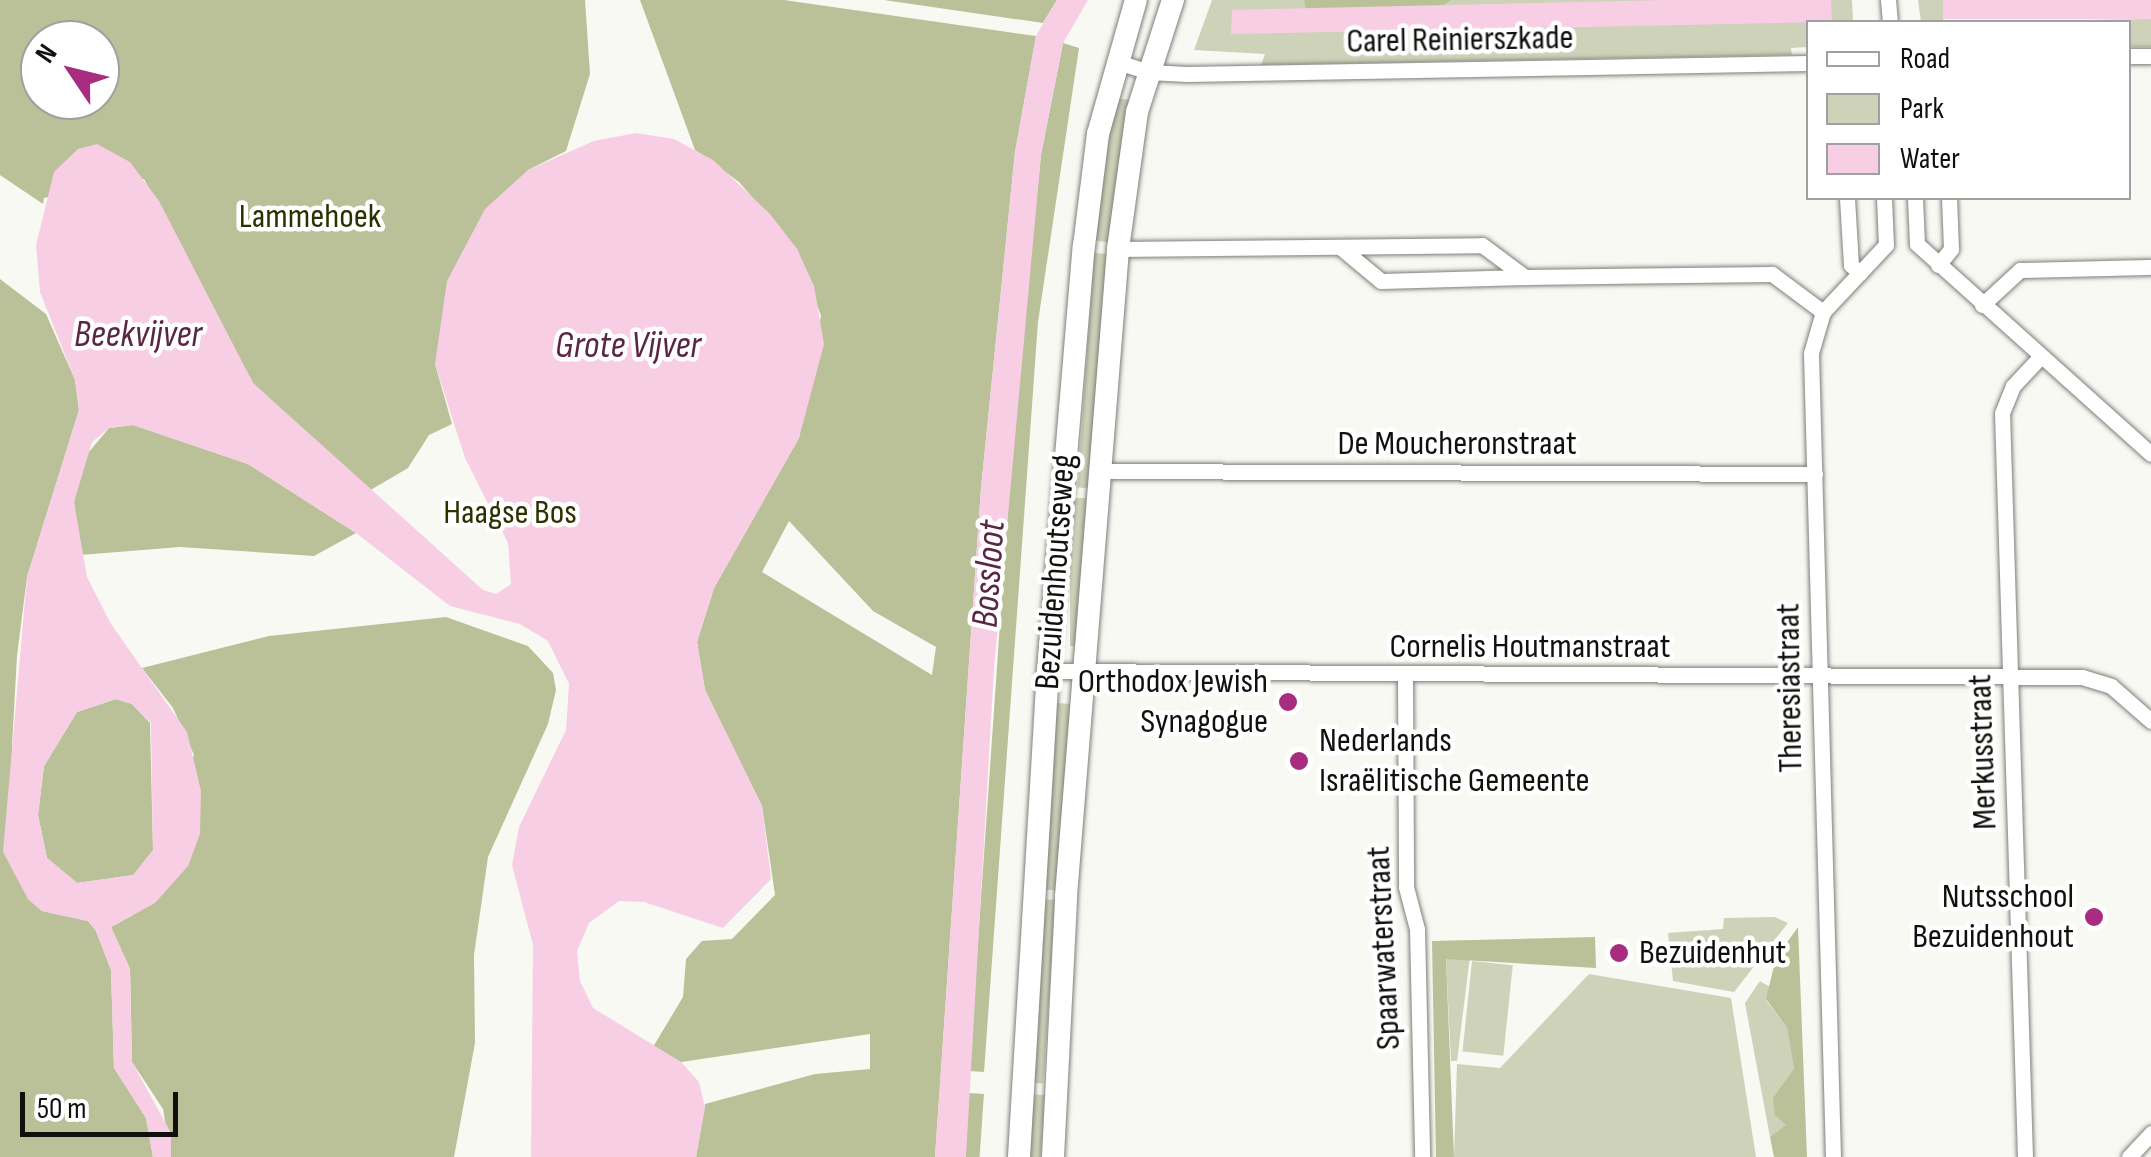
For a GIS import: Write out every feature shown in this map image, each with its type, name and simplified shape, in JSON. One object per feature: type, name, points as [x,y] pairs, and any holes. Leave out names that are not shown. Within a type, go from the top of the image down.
[{"type":"main road","name":"Bezuidenhoutseweg","points":[[1019,1157],[1048,672],[1084,246],[1114,61],[1136,0]]},
{"type":"main road","name":"Bezuidenhoutseweg","points":[[1053,1157],[1083,673],[1118,249],[1148,72],[1173,0]]},
{"type":"street","name":"Carel Reinierszkade","points":[[1114,61],[1148,72],[1806,63]]},
{"type":"street","points":[[1847,200],[1851,265],[1860,274]]},
{"type":"street","points":[[1340,247],[1381,281],[1772,274],[1823,312],[1886,245],[1884,200]]},
{"type":"street","points":[[1915,200],[1917,244],[2151,454]]},
{"type":"street","points":[[1938,266],[1950,249],[1949,200]]},
{"type":"street","points":[[1118,249],[1482,244],[1525,277]]},
{"type":"street","points":[[1886,245],[1917,244]]},
{"type":"street","points":[[1982,305],[2020,270],[2151,267]]},
{"type":"street","name":"Theresiastraat","points":[[1823,312],[1811,353],[1833,1157]]},
{"type":"street","name":"Merkusstraat","points":[[2025,1157],[2002,413],[2014,386],[2040,357]]},
{"type":"street","name":"De Moucheronstraat","points":[[1099,471],[1815,474]]},
{"type":"street","name":"Cornelis Houtmanstraat","points":[[1048,672],[2098,680],[2151,721]]},
{"type":"street","name":"Spaarwaterstraat","points":[[1405,676],[1406,887],[1417,929],[1422,1157]]},
{"type":"street","points":[[2128,1157],[2151,1133]]},
{"type":"green space","name":"Lammehoek","points":[[0,0],[585,0],[590,74],[566,151],[528,170],[435,364],[452,424],[429,435],[408,468],[369,491],[253,383],[144,179],[44,198],[43,204],[0,175]]},
{"type":"green space","points":[[640,0],[784,0],[1036,36],[1015,152],[981,488],[935,1157],[696,1157],[705,1104],[815,1074],[870,1069],[870,1034],[681,1062],[653,1047],[683,997],[686,959],[702,941],[732,939],[775,895],[762,806],[705,690],[697,642],[714,588],[799,438],[821,316],[797,249],[739,182],[695,150]],"holes":[[[789,521],[873,611],[936,647],[932,675],[762,572]]]},
{"type":"green space","points":[[884,0],[1057,0],[1043,23]]},
{"type":"green space","points":[[1212,0],[1852,0],[1853,20],[1806,20],[1806,47],[1791,48],[1792,55],[1261,65],[1265,54],[1194,50]]},
{"type":"green space","points":[[1304,0],[1451,0],[1442,6],[1306,9]]},
{"type":"green space","points":[[1918,0],[2125,0],[1944,4],[1943,20],[1921,20]]},
{"type":"green space","points":[[2151,19],[2151,47],[2131,47],[2131,20],[2082,20]]},
{"type":"green space","points":[[1063,43],[1079,48],[1038,322],[984,1072],[969,1071],[1013,436],[1041,155]]},
{"type":"green space","points":[[1115,98],[1130,100],[1110,243],[1095,241]]},
{"type":"green space","points":[[1094,253],[1109,254],[1093,488],[1078,487]]},
{"type":"green space","points":[[0,279],[46,314],[75,380],[79,410],[27,577],[17,656],[12,746],[28,899],[42,911],[88,921],[96,931],[111,970],[114,1068],[146,1118],[153,1157],[0,1157]]},
{"type":"green space","points":[[133,425],[248,464],[356,533],[314,556],[180,547],[80,555],[74,502],[83,459],[109,428]]},
{"type":"green space","points":[[1070,498],[1086,498],[1086,646],[1070,646]]},
{"type":"green space","points":[[446,617],[528,646],[553,673],[556,690],[548,724],[488,857],[474,955],[475,1043],[454,1157],[171,1157],[163,1109],[132,1062],[130,969],[111,927],[133,915],[194,755],[173,708],[142,668],[269,636]]},
{"type":"green space","points":[[116,699],[132,704],[150,723],[153,850],[134,875],[77,883],[47,858],[38,815],[44,766],[77,712]]},
{"type":"green space","points":[[1056,703],[1070,704],[1057,891],[1043,890]]},
{"type":"green space","points":[[1041,899],[1056,900],[1043,1084],[1028,1083]]},
{"type":"green space","points":[[1775,917],[1788,923],[1734,992],[1673,981],[1668,933],[1723,929],[1724,918]]},
{"type":"green space","points":[[1798,927],[1807,1157],[1774,1157],[1770,1137],[1786,1125],[1775,1115],[1773,1098],[1794,1069],[1787,1028],[1766,999],[1776,958]]},
{"type":"green space","points":[[1595,937],[1596,968],[1446,959],[1454,1157],[1436,1157],[1432,941]]},
{"type":"green space","points":[[1470,956],[1457,1061],[1451,1061],[1446,959]]},
{"type":"green space","points":[[1472,961],[1513,965],[1503,1056],[1462,1052]]},
{"type":"green space","points":[[1589,974],[1731,998],[1756,1157],[1454,1157],[1457,1064],[1500,1068]]},
{"type":"green space","points":[[1760,981],[1770,987],[1766,1000],[1787,1028],[1794,1069],[1786,1087],[1786,1126],[1770,1137],[1745,1003]]},
{"type":"green space","points":[[969,1093],[984,1094],[980,1157],[965,1157]]},
{"type":"green space","points":[[1029,1094],[1045,1095],[1041,1157],[1025,1157]]},
{"type":"water","name":"Bossloot","points":[[1057,0],[1088,0],[1063,43],[1041,155],[994,668],[966,1157],[935,1157],[981,488],[1015,152],[1036,36]]},
{"type":"water","points":[[1831,0],[1832,20],[1231,34],[1232,10]]},
{"type":"water","points":[[1943,0],[2151,0],[2151,19],[1943,19]]},
{"type":"water","name":"Grote Vijver","points":[[636,133],[674,139],[713,160],[770,214],[797,249],[814,286],[824,344],[799,438],[714,588],[697,642],[705,690],[762,806],[771,879],[723,928],[644,902],[619,901],[589,923],[577,951],[580,981],[593,1008],[681,1062],[699,1082],[705,1108],[696,1157],[531,1157],[533,945],[512,865],[519,827],[566,730],[569,684],[548,641],[520,624],[450,606],[356,533],[248,464],[133,425],[109,428],[92,442],[74,502],[87,577],[111,624],[187,732],[201,791],[200,834],[188,866],[155,903],[111,927],[130,969],[132,1062],[171,1133],[171,1157],[153,1157],[146,1118],[114,1068],[111,970],[96,931],[88,921],[42,911],[28,899],[3,852],[27,577],[79,410],[75,380],[40,292],[36,245],[54,172],[78,149],[97,144],[130,162],[159,201],[253,383],[483,590],[496,594],[511,584],[508,543],[465,458],[435,364],[447,281],[485,209],[528,170],[594,141]],"holes":[[[116,699],[132,704],[151,723],[153,850],[133,875],[77,883],[47,858],[38,815],[44,766],[77,712]]]},
{"type":"place","name":"Orthodox Jewish Synagogue","points":[[1288,702]]},
{"type":"place","name":"Nederlands Israëlitische Gemeente","points":[[1299,761]]},
{"type":"place","name":"Nutsschool Bezuidenhout","points":[[2094,917]]},
{"type":"place","name":"Bezuidenhut","points":[[1619,953]]},
{"type":"water label","name":"Beekvijver","points":[[138,335]]},
{"type":"park label","name":"Haagse Bos","points":[[510,513]]}]
